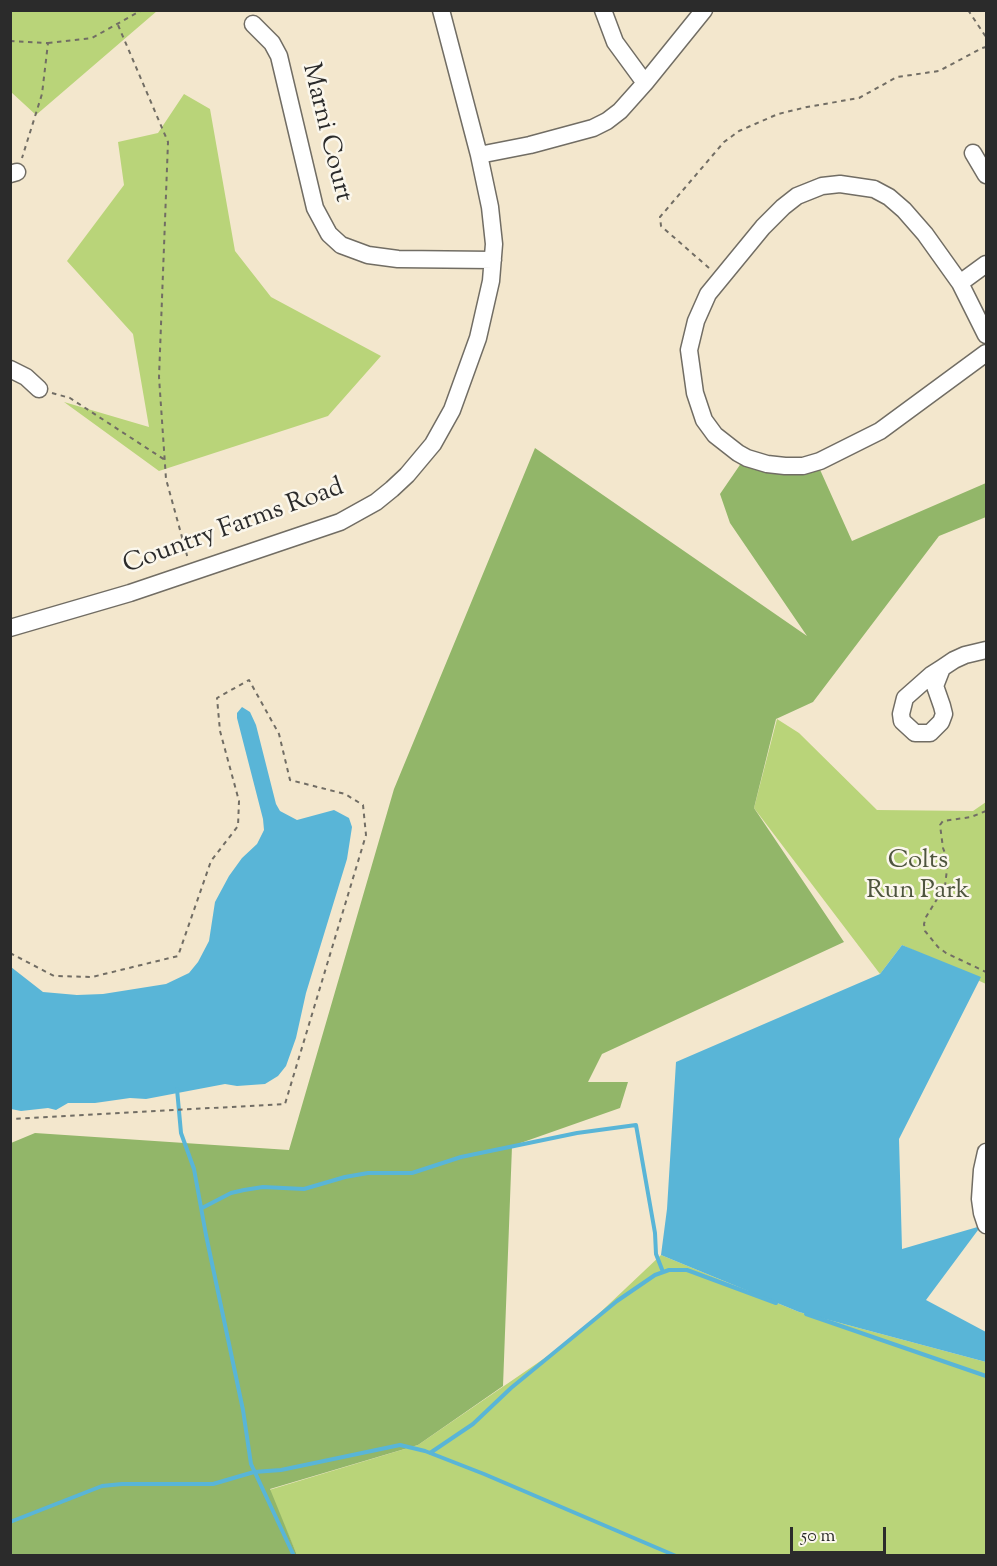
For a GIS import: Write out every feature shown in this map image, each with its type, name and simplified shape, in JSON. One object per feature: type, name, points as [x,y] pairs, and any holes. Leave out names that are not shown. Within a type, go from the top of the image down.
[{"type":"street","name":"Country Farms Road","points":[[10,628],[130,593],[320,529],[358,513],[376,502],[421,460],[443,428],[466,373],[483,319],[493,260],[493,226],[479,156],[441,10]]},
{"type":"street","points":[[603,10],[615,42],[645,83]]},
{"type":"street","points":[[479,156],[530,146],[593,128],[607,121],[620,111],[645,83],[704,10]]},
{"type":"street","name":"Marni Court","points":[[253,24],[272,43],[279,56],[315,208],[329,234],[347,248],[375,256],[398,259],[493,260]]},
{"type":"street","points":[[973,153],[987,175]]},
{"type":"street","points":[[987,335],[960,283],[919,225],[897,203],[874,189],[840,184],[813,188],[790,201],[763,227],[720,278],[704,302],[690,340],[690,358],[693,384],[704,420],[715,435],[738,453],[757,462],[776,466],[802,466],[827,458],[888,426],[987,353]]},
{"type":"street","points":[[960,283],[987,264]]},
{"type":"street","points":[[10,369],[26,377],[39,389]]},
{"type":"street","points":[[942,668],[966,655],[987,650]]},
{"type":"street","points":[[987,1152],[982,1170],[980,1199],[982,1214],[987,1225]]},
{"type":"path","points":[[10,41],[48,43],[93,38],[142,10]]},
{"type":"path","points":[[969,10],[987,37]]},
{"type":"path","points":[[118,25],[168,142],[159,377],[166,479],[188,559]]},
{"type":"path","points":[[14,173],[31,134],[42,94],[48,43]]},
{"type":"path","points":[[720,278],[661,226],[660,217],[724,142],[739,131],[778,114],[859,98],[897,77],[939,71],[987,47]]},
{"type":"path","points":[[39,389],[70,398],[165,460]]},
{"type":"path","points":[[10,953],[54,976],[92,977],[178,956],[211,861],[238,826],[239,801],[220,731],[217,698],[249,680],[279,734],[290,780],[345,794],[363,805],[366,835],[285,1104],[10,1119]]},
{"type":"path","points":[[987,811],[971,817],[943,822],[940,825],[943,848],[948,861],[945,886],[924,924],[925,931],[938,947],[987,972]]},
{"type":"green space","points":[[10,11],[157,11],[36,115],[11,92]]},
{"type":"green space","points":[[184,94],[210,109],[235,251],[271,297],[381,356],[328,416],[159,471],[64,402],[149,427],[133,334],[67,261],[124,185],[118,142],[158,133]]},
{"type":"green space","points":[[535,448],[807,636],[730,523],[720,494],[746,456],[817,463],[852,541],[986,483],[986,517],[939,536],[813,702],[776,719],[754,808],[844,942],[602,1054],[588,1082],[628,1082],[620,1108],[512,1146],[503,1386],[418,1445],[270,1489],[297,1555],[11,1556],[11,1143],[35,1133],[289,1150],[394,789]]},
{"type":"green space","name":"Colts Run Park","points":[[777,719],[799,733],[877,810],[973,811],[986,802],[986,984],[902,945],[880,974],[754,808]]},
{"type":"green space","points":[[661,1255],[799,1312],[986,1362],[986,1555],[297,1555],[269,1490],[418,1445],[571,1340]]},
{"type":"water","points":[[242,707],[250,712],[256,725],[276,804],[280,811],[297,820],[334,810],[349,818],[352,827],[347,859],[286,1066],[278,1076],[265,1084],[237,1086],[225,1084],[146,1099],[130,1098],[95,1103],[68,1103],[56,1110],[48,1108],[21,1111],[11,1109],[11,967],[43,992],[77,995],[103,994],[166,984],[189,973],[198,962],[209,941],[215,902],[229,876],[242,858],[257,844],[264,830],[237,718],[237,713]]},
{"type":"water","points":[[902,945],[981,977],[899,1139],[902,1249],[981,1226],[926,1300],[986,1332],[986,1362],[799,1312],[661,1255],[667,1209],[676,1062],[880,974]]},
{"type":"waterway","points":[[177,1089],[181,1133],[194,1169],[243,1410],[251,1464],[294,1556]]},
{"type":"waterway","points":[[202,1208],[231,1193],[244,1190],[263,1187],[304,1189],[368,1173],[412,1173],[461,1157],[577,1133],[636,1125],[655,1233],[656,1254],[663,1272]]},
{"type":"waterway","points":[[430,1453],[473,1424],[511,1388],[617,1301],[655,1275],[669,1270],[687,1270],[776,1303]]},
{"type":"waterway","points":[[806,1314],[986,1376]]},
{"type":"waterway","points":[[10,1522],[102,1486],[213,1484],[254,1472],[281,1470],[400,1445],[425,1451],[484,1474],[676,1556]]}]
